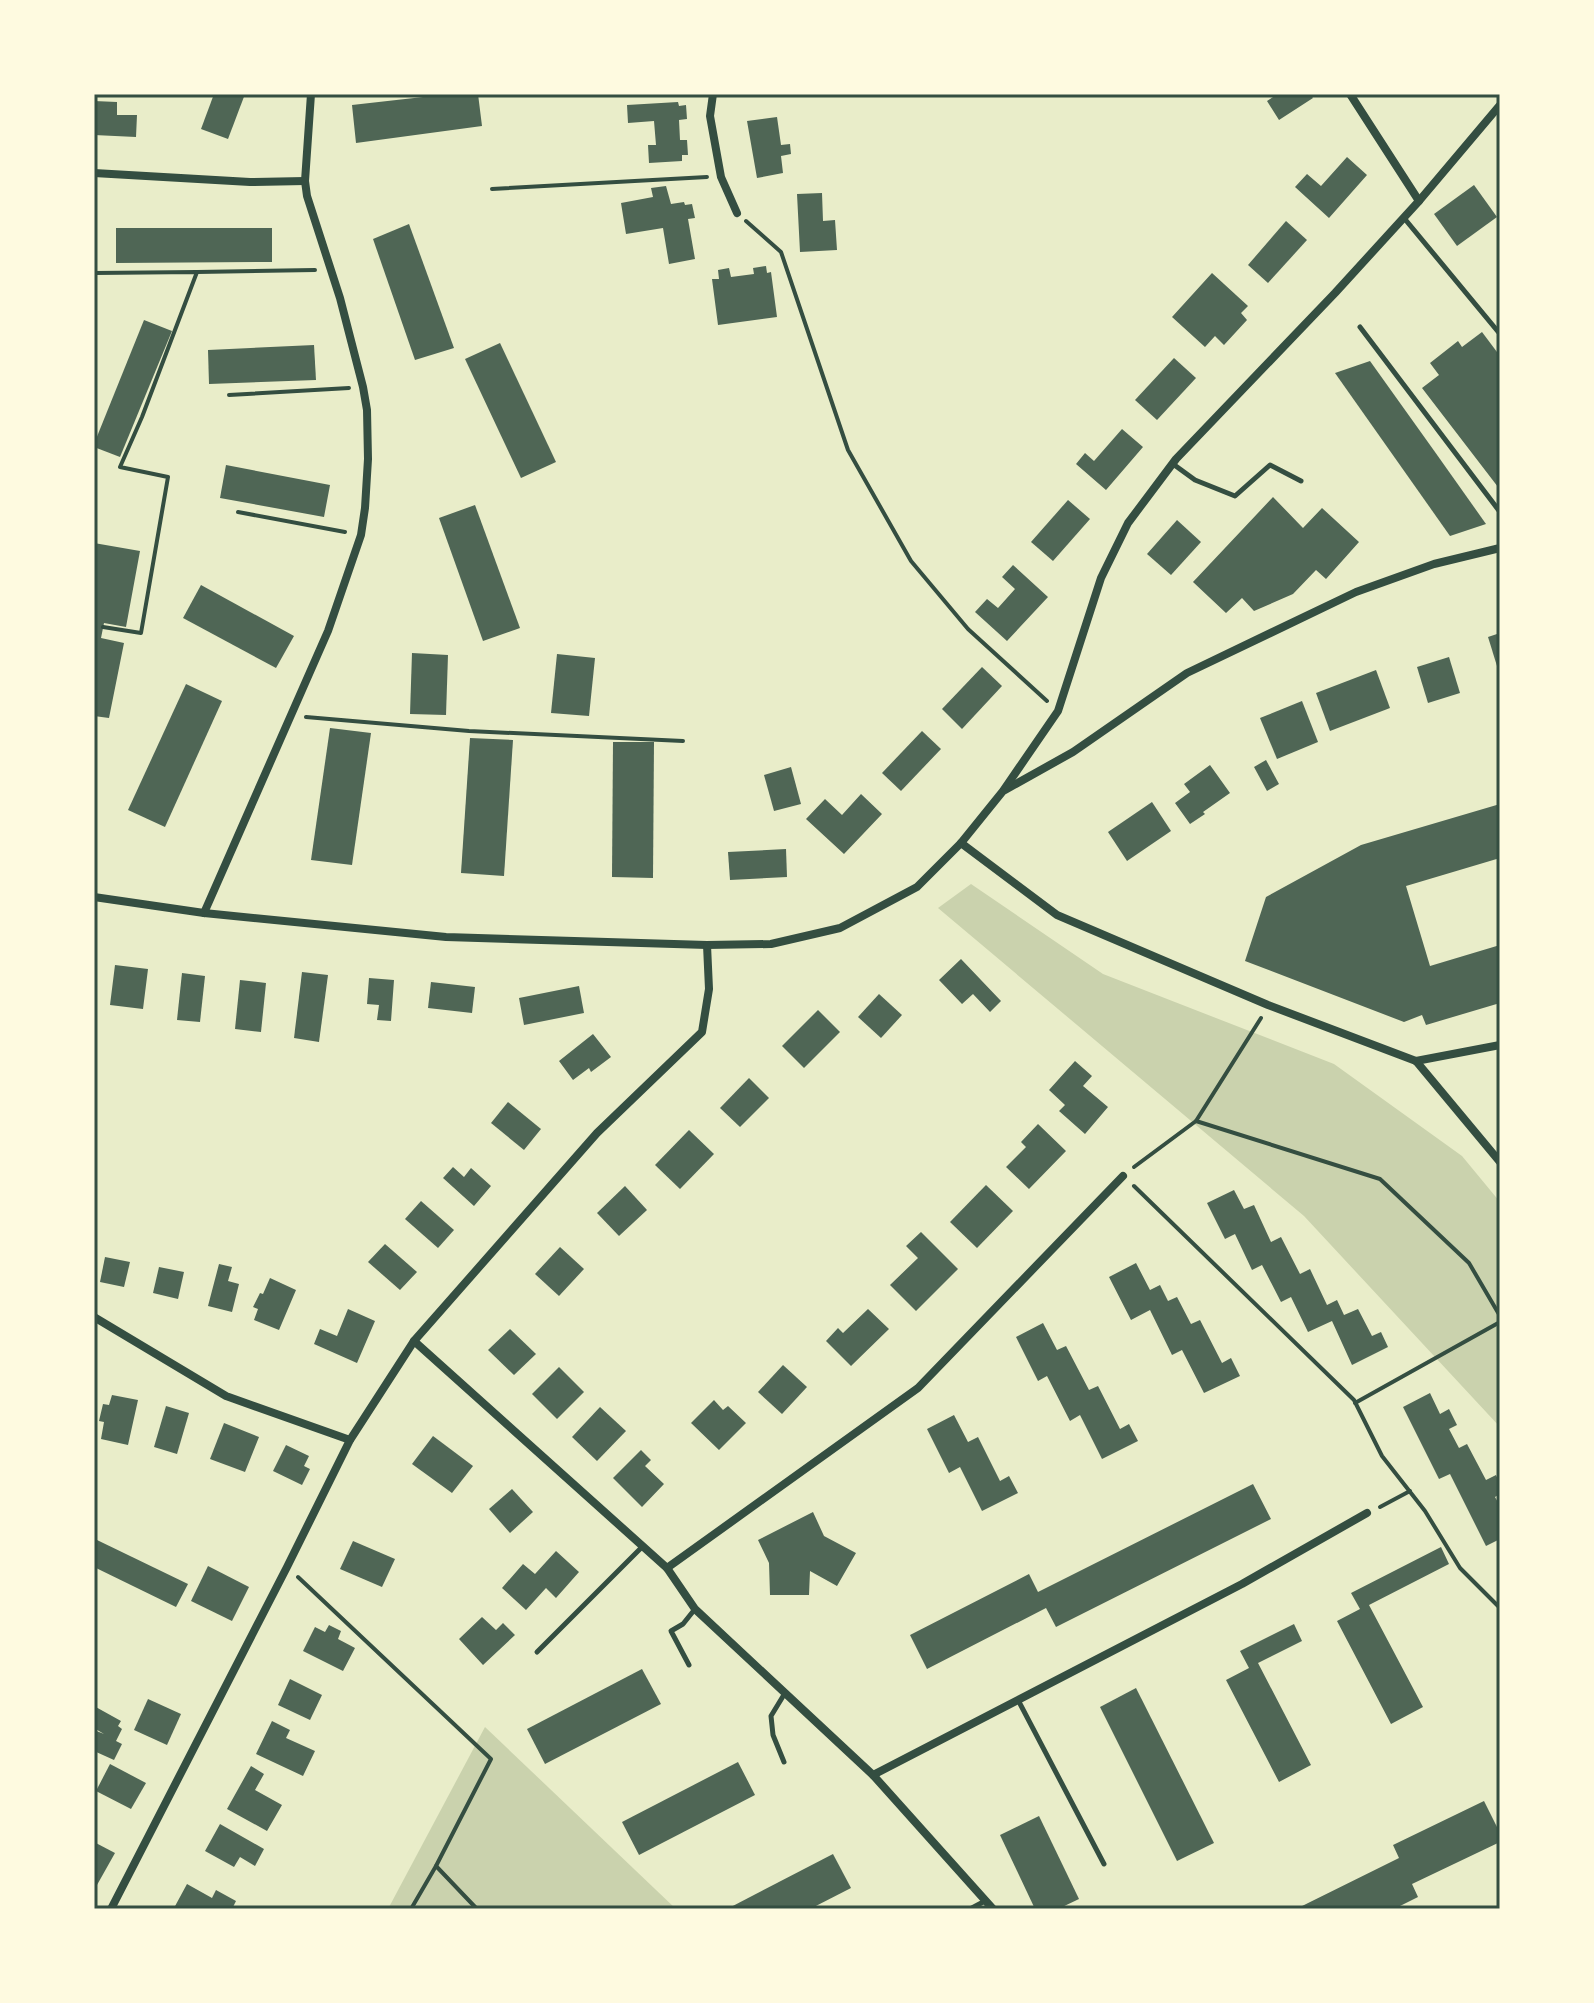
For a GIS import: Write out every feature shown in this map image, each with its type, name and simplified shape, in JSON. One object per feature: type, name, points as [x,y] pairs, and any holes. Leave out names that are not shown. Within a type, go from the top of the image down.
[{"type":"street","points":[[204,913],[328,631],[361,535],[365,508],[368,459],[363,387],[305,181],[311,94]]},
{"type":"street","points":[[713,94],[710,116],[721,177],[737,213]]},
{"type":"street","points":[[1350,94],[1419,201]]},
{"type":"street","points":[[94,897],[204,913],[446,937],[707,945],[771,944],[840,928],[917,887],[961,843],[1003,791],[1058,711],[1101,578],[1128,523],[1173,464],[1419,201],[1500,105]]},
{"type":"street","points":[[94,173],[250,182],[305,181]]},
{"type":"street","points":[[1003,791],[1073,752],[1187,673],[1356,592],[1434,564],[1500,548]]},
{"type":"street","points":[[961,843],[1057,915],[1268,1005],[1416,1061],[1500,1162]]},
{"type":"street","points":[[111,1909],[350,1440],[414,1341],[597,1133],[702,1032],[709,989],[707,945]]},
{"type":"street","points":[[1416,1061],[1500,1045]]},
{"type":"street","points":[[667,1568],[918,1388],[1123,1176]]},
{"type":"street","points":[[94,1317],[226,1396],[350,1440]]},
{"type":"street","points":[[414,1341],[667,1568],[695,1609],[873,1775],[993,1909]]},
{"type":"street","points":[[873,1775],[1242,1584],[1367,1513]]},
{"type":"lane","points":[[1403,217],[1500,334]]},
{"type":"lane","points":[[1360,327],[1500,512]]},
{"type":"lane","points":[[1173,464],[1195,480],[1235,496],[1270,465],[1301,481]]},
{"type":"lane","points":[[537,1652],[643,1546]]},
{"type":"lane","points":[[689,1665],[671,1631],[683,1624],[695,1609]]},
{"type":"lane","points":[[784,1762],[773,1735],[771,1716],[785,1693]]},
{"type":"lane","points":[[1018,1700],[1104,1864]]},
{"type":"lane","points":[[970,1909],[986,1901]]},
{"type":"path","points":[[492,189],[721,177]]},
{"type":"path","points":[[737,213],[781,252],[848,450],[911,561],[968,629],[1058,711]]},
{"type":"path","points":[[94,273],[331,269]]},
{"type":"path","points":[[103,627],[141,633],[168,477],[120,467],[197,272]]},
{"type":"path","points":[[229,395],[363,387]]},
{"type":"path","points":[[238,512],[361,535]]},
{"type":"path","points":[[290,716],[469,731],[683,741]]},
{"type":"path","points":[[1268,1005],[1196,1121],[1123,1176],[1355,1403],[1382,1456],[1425,1511],[1460,1568],[1500,1608]]},
{"type":"path","points":[[1196,1121],[1380,1179],[1469,1263],[1500,1319],[1355,1403]]},
{"type":"path","points":[[1367,1513],[1410,1491]]},
{"type":"path","points":[[287,1567],[491,1759],[411,1909]]},
{"type":"path","points":[[436,1866],[477,1909]]},
{"type":"green space","points":[[971,884],[1103,974],[1334,1064],[1462,1156],[1500,1202],[1500,1427],[1304,1216],[938,908]]},
{"type":"green space","points":[[485,1727],[676,1909],[388,1909]]},
{"type":"building","points":[[214,94],[245,94],[228,139],[201,129]]},
{"type":"building","points":[[422,94],[478,94],[482,126],[356,143],[352,105],[423,97]]},
{"type":"building","points":[[1275,94],[1310,94],[1313,98],[1279,120],[1267,101]]},
{"type":"building","points":[[94,101],[117,102],[117,115],[137,115],[136,137],[94,135]]},
{"type":"building","points":[[678,102],[679,106],[686,105],[687,119],[679,120],[680,140],[687,140],[688,155],[682,155],[682,161],[649,163],[648,145],[656,145],[654,121],[628,123],[627,105]]},
{"type":"building","points":[[777,117],[781,145],[790,144],[791,154],[781,156],[783,173],[757,178],[747,121]]},
{"type":"building","points":[[1347,157],[1367,175],[1329,218],[1295,187],[1307,174],[1321,186]]},
{"type":"building","points":[[1474,185],[1497,217],[1457,246],[1434,214]]},
{"type":"building","points":[[666,186],[671,204],[692,204],[695,218],[688,219],[695,259],[669,264],[663,228],[626,234],[621,203],[653,197],[651,188]]},
{"type":"building","points":[[822,193],[823,221],[835,220],[837,250],[800,252],[797,194]]},
{"type":"building","points":[[1286,221],[1307,240],[1268,283],[1248,265]]},
{"type":"building","points":[[409,224],[454,348],[415,360],[373,239]]},
{"type":"building","points":[[116,228],[272,228],[272,262],[116,263]]},
{"type":"building","points":[[766,266],[767,273],[771,272],[777,317],[718,325],[712,279],[719,279],[718,270],[729,268],[731,277],[754,274],[753,268]]},
{"type":"building","points":[[1212,273],[1248,306],[1241,313],[1247,320],[1224,345],[1215,336],[1205,347],[1172,317]]},
{"type":"building","points":[[144,320],[172,331],[120,457],[94,447],[94,444]]},
{"type":"building","points":[[1482,332],[1500,356],[1498,487],[1422,388],[1439,375],[1430,363],[1458,341],[1462,347]]},
{"type":"building","points":[[500,343],[556,462],[521,478],[465,359]]},
{"type":"building","points":[[314,345],[316,380],[209,384],[208,350]]},
{"type":"building","points":[[1174,358],[1196,378],[1157,420],[1135,400]]},
{"type":"building","points":[[1370,361],[1486,524],[1450,536],[1335,373]]},
{"type":"building","points":[[1122,429],[1143,447],[1106,490],[1076,464],[1085,453],[1094,461]]},
{"type":"building","points":[[226,465],[330,485],[324,517],[220,498]]},
{"type":"building","points":[[1273,497],[1303,528],[1322,508],[1359,542],[1326,579],[1316,570],[1293,594],[1254,611],[1242,598],[1226,613],[1193,582]]},
{"type":"building","points":[[1068,500],[1090,519],[1053,561],[1031,542]]},
{"type":"building","points":[[475,505],[520,628],[483,641],[439,518]]},
{"type":"building","points":[[1177,520],[1201,542],[1171,575],[1147,554]]},
{"type":"building","points":[[94,543],[140,551],[126,627],[104,623],[101,638],[124,643],[109,718],[94,716]]},
{"type":"building","points":[[1013,565],[1048,597],[1007,641],[975,612],[987,599],[998,608],[1015,589],[1002,577]]},
{"type":"building","points":[[201,585],[294,636],[276,668],[183,618]]},
{"type":"building","points":[[1500,633],[1500,666],[1497,666],[1488,637]]},
{"type":"building","points":[[412,653],[448,655],[446,715],[410,714]]},
{"type":"building","points":[[557,654],[595,658],[589,716],[551,713]]},
{"type":"building","points":[[1449,657],[1460,693],[1428,703],[1417,667]]},
{"type":"building","points":[[982,667],[1002,686],[962,729],[942,709]]},
{"type":"building","points":[[1376,670],[1390,708],[1330,731],[1316,693]]},
{"type":"building","points":[[186,684],[222,701],[165,827],[128,810]]},
{"type":"building","points":[[1302,701],[1318,742],[1277,759],[1260,718]]},
{"type":"building","points":[[330,728],[371,733],[352,865],[311,860]]},
{"type":"building","points":[[922,731],[941,749],[901,791],[882,773]]},
{"type":"building","points":[[470,738],[513,740],[504,876],[461,873]]},
{"type":"building","points":[[613,742],[654,742],[653,878],[612,877]]},
{"type":"building","points":[[1266,760],[1279,784],[1267,791],[1254,767]]},
{"type":"building","points":[[1210,765],[1230,793],[1190,824],[1175,803],[1190,792],[1184,784]]},
{"type":"building","points":[[791,767],[801,804],[774,811],[764,775]]},
{"type":"building","points":[[861,794],[882,814],[844,854],[806,819],[825,799],[842,815]]},
{"type":"building","points":[[1152,802],[1171,831],[1127,861],[1108,832]]},
{"type":"building","points":[[1500,804],[1500,858],[1406,886],[1430,966],[1500,945],[1500,1003],[1426,1025],[1422,1015],[1404,1022],[1245,961],[1266,897],[1361,845]]},
{"type":"building","points":[[786,849],[787,877],[730,880],[728,852]]},
{"type":"building","points":[[961,959],[1001,1001],[990,1012],[973,994],[962,1004],[939,980]]},
{"type":"building","points":[[115,965],[148,969],[143,1009],[110,1005]]},
{"type":"building","points":[[302,972],[328,975],[319,1042],[294,1038]]},
{"type":"building","points":[[182,973],[205,976],[200,1022],[177,1020]]},
{"type":"building","points":[[369,978],[394,980],[391,1021],[377,1020],[379,1005],[367,1004]]},
{"type":"building","points":[[240,980],[266,983],[261,1032],[235,1029]]},
{"type":"building","points":[[431,982],[475,987],[472,1013],[428,1008]]},
{"type":"building","points":[[579,986],[584,1013],[524,1025],[519,998]]},
{"type":"building","points":[[879,994],[902,1015],[881,1038],[858,1017]]},
{"type":"building","points":[[818,1010],[840,1032],[804,1068],[782,1046]]},
{"type":"building","points":[[593,1034],[611,1057],[591,1072],[589,1068],[573,1080],[559,1061]]},
{"type":"building","points":[[1075,1061],[1092,1076],[1083,1086],[1108,1107],[1085,1134],[1059,1111],[1065,1105],[1049,1090]]},
{"type":"building","points":[[749,1078],[769,1098],[740,1127],[720,1108]]},
{"type":"building","points":[[508,1102],[541,1129],[524,1150],[491,1123]]},
{"type":"building","points":[[1038,1124],[1066,1151],[1029,1189],[1006,1167],[1026,1147],[1021,1142]]},
{"type":"building","points":[[689,1130],[714,1154],[680,1189],[655,1165]]},
{"type":"building","points":[[453,1167],[464,1177],[471,1168],[491,1186],[474,1206],[443,1178]]},
{"type":"building","points":[[986,1185],[1013,1211],[977,1248],[950,1222]]},
{"type":"building","points":[[625,1186],[647,1210],[619,1236],[597,1213]]},
{"type":"building","points":[[1234,1190],[1244,1209],[1254,1205],[1271,1242],[1281,1237],[1300,1274],[1310,1269],[1327,1305],[1337,1300],[1344,1315],[1358,1309],[1372,1336],[1381,1332],[1388,1347],[1352,1365],[1332,1321],[1308,1332],[1291,1297],[1281,1302],[1262,1265],[1252,1270],[1235,1234],[1225,1239],[1207,1203]]},
{"type":"building","points":[[421,1201],[454,1230],[438,1248],[405,1219]]},
{"type":"building","points":[[921,1232],[958,1269],[916,1311],[890,1285],[918,1258],[906,1246]]},
{"type":"building","points":[[385,1244],[417,1272],[400,1290],[368,1262]]},
{"type":"building","points":[[560,1247],[584,1269],[559,1296],[535,1274]]},
{"type":"building","points":[[105,1257],[130,1262],[124,1287],[100,1282]]},
{"type":"building","points":[[1136,1263],[1150,1290],[1160,1285],[1168,1301],[1177,1297],[1191,1324],[1200,1320],[1222,1363],[1231,1358],[1240,1376],[1204,1393],[1182,1350],[1172,1355],[1150,1310],[1131,1320],[1109,1277]]},
{"type":"building","points":[[219,1264],[232,1267],[228,1281],[239,1284],[232,1312],[208,1306]]},
{"type":"building","points":[[159,1267],[184,1272],[178,1299],[153,1293]]},
{"type":"building","points":[[270,1278],[296,1290],[279,1330],[254,1320],[258,1309],[253,1307]]},
{"type":"building","points":[[348,1309],[375,1321],[357,1363],[314,1344],[320,1329],[337,1336]]},
{"type":"building","points":[[868,1309],[889,1329],[851,1366],[826,1341],[838,1328],[843,1333]]},
{"type":"building","points":[[1043,1323],[1057,1350],[1066,1346],[1089,1390],[1098,1386],[1120,1429],[1129,1424],[1138,1441],[1102,1459],[1080,1415],[1070,1421],[1047,1376],[1038,1381],[1016,1337]]},
{"type":"building","points":[[510,1329],[536,1354],[514,1375],[488,1350]]},
{"type":"building","points":[[783,1365],[807,1387],[782,1414],[758,1392]]},
{"type":"building","points":[[559,1367],[584,1392],[557,1419],[532,1394]]},
{"type":"building","points":[[1430,1393],[1440,1414],[1449,1409],[1457,1425],[1449,1429],[1459,1448],[1467,1444],[1486,1480],[1496,1475],[1500,1484],[1500,1494],[1495,1497],[1500,1506],[1500,1539],[1486,1546],[1450,1474],[1439,1479],[1403,1407]]},
{"type":"building","points":[[112,1395],[138,1400],[128,1445],[101,1439],[104,1422],[99,1421],[103,1404],[109,1405]]},
{"type":"building","points":[[714,1400],[723,1410],[728,1406],[746,1423],[719,1450],[691,1423]]},
{"type":"building","points":[[166,1406],[189,1413],[177,1454],[154,1447]]},
{"type":"building","points":[[600,1407],[626,1431],[597,1461],[572,1437]]},
{"type":"building","points":[[954,1415],[968,1442],[978,1437],[1000,1481],[1009,1476],[1018,1493],[982,1511],[960,1467],[949,1473],[927,1429]]},
{"type":"building","points":[[224,1423],[259,1437],[245,1472],[210,1459]]},
{"type":"building","points":[[433,1436],[473,1466],[452,1493],[412,1464]]},
{"type":"building","points":[[286,1445],[309,1456],[304,1466],[310,1469],[302,1485],[273,1471]]},
{"type":"building","points":[[641,1450],[651,1460],[645,1466],[664,1484],[642,1507],[613,1478]]},
{"type":"building","points":[[1253,1484],[1271,1519],[1056,1627],[1046,1608],[927,1669],[910,1635],[1029,1574],[1038,1592]]},
{"type":"building","points":[[512,1489],[533,1512],[510,1533],[489,1509]]},
{"type":"building","points":[[813,1512],[824,1536],[856,1553],[837,1586],[810,1571],[809,1595],[770,1595],[769,1563],[758,1540]]},
{"type":"building","points":[[97,1540],[188,1584],[176,1607],[94,1567]]},
{"type":"building","points":[[353,1541],[395,1559],[382,1587],[340,1569]]},
{"type":"building","points":[[1441,1547],[1449,1564],[1369,1605],[1423,1707],[1391,1724],[1337,1621],[1360,1609],[1351,1593]]},
{"type":"building","points":[[556,1551],[579,1572],[556,1598],[546,1588],[526,1610],[502,1588],[523,1564],[535,1574]]},
{"type":"building","points":[[208,1566],[249,1587],[232,1621],[191,1601]]},
{"type":"building","points":[[482,1617],[496,1630],[503,1623],[515,1635],[483,1665],[459,1639]]},
{"type":"building","points":[[1294,1624],[1302,1641],[1258,1663],[1311,1765],[1279,1782],[1226,1680],[1249,1668],[1240,1651]]},
{"type":"building","points":[[329,1625],[341,1631],[338,1639],[355,1648],[343,1671],[303,1651],[315,1627],[325,1632]]},
{"type":"building","points":[[642,1669],[661,1704],[545,1764],[527,1729]]},
{"type":"building","points":[[290,1679],[322,1695],[310,1720],[278,1705]]},
{"type":"building","points":[[1136,1688],[1214,1843],[1177,1861],[1100,1707]]},
{"type":"building","points":[[148,1699],[181,1714],[167,1745],[134,1730]]},
{"type":"building","points":[[94,1706],[121,1721],[118,1726],[122,1729],[116,1741],[122,1744],[114,1760],[94,1751],[94,1730],[104,1734],[94,1728]]},
{"type":"building","points":[[272,1721],[290,1730],[286,1738],[315,1751],[303,1776],[256,1754]]},
{"type":"building","points":[[738,1762],[755,1795],[639,1855],[622,1822]]},
{"type":"building","points":[[110,1764],[146,1783],[131,1809],[96,1791]]},
{"type":"building","points":[[251,1766],[264,1774],[255,1790],[282,1805],[267,1831],[227,1809]]},
{"type":"building","points":[[1484,1801],[1500,1833],[1500,1842],[1412,1884],[1418,1897],[1394,1909],[1296,1909],[1399,1858],[1393,1845]]},
{"type":"building","points":[[1039,1816],[1079,1899],[1058,1909],[1035,1909],[1000,1835]]},
{"type":"building","points":[[220,1824],[264,1849],[255,1866],[240,1857],[234,1867],[205,1851]]},
{"type":"building","points":[[94,1842],[115,1853],[97,1885],[94,1883]]},
{"type":"building","points":[[833,1854],[851,1888],[810,1909],[727,1909]]},
{"type":"building","points":[[187,1884],[212,1898],[216,1890],[236,1901],[232,1909],[174,1908]]}]
